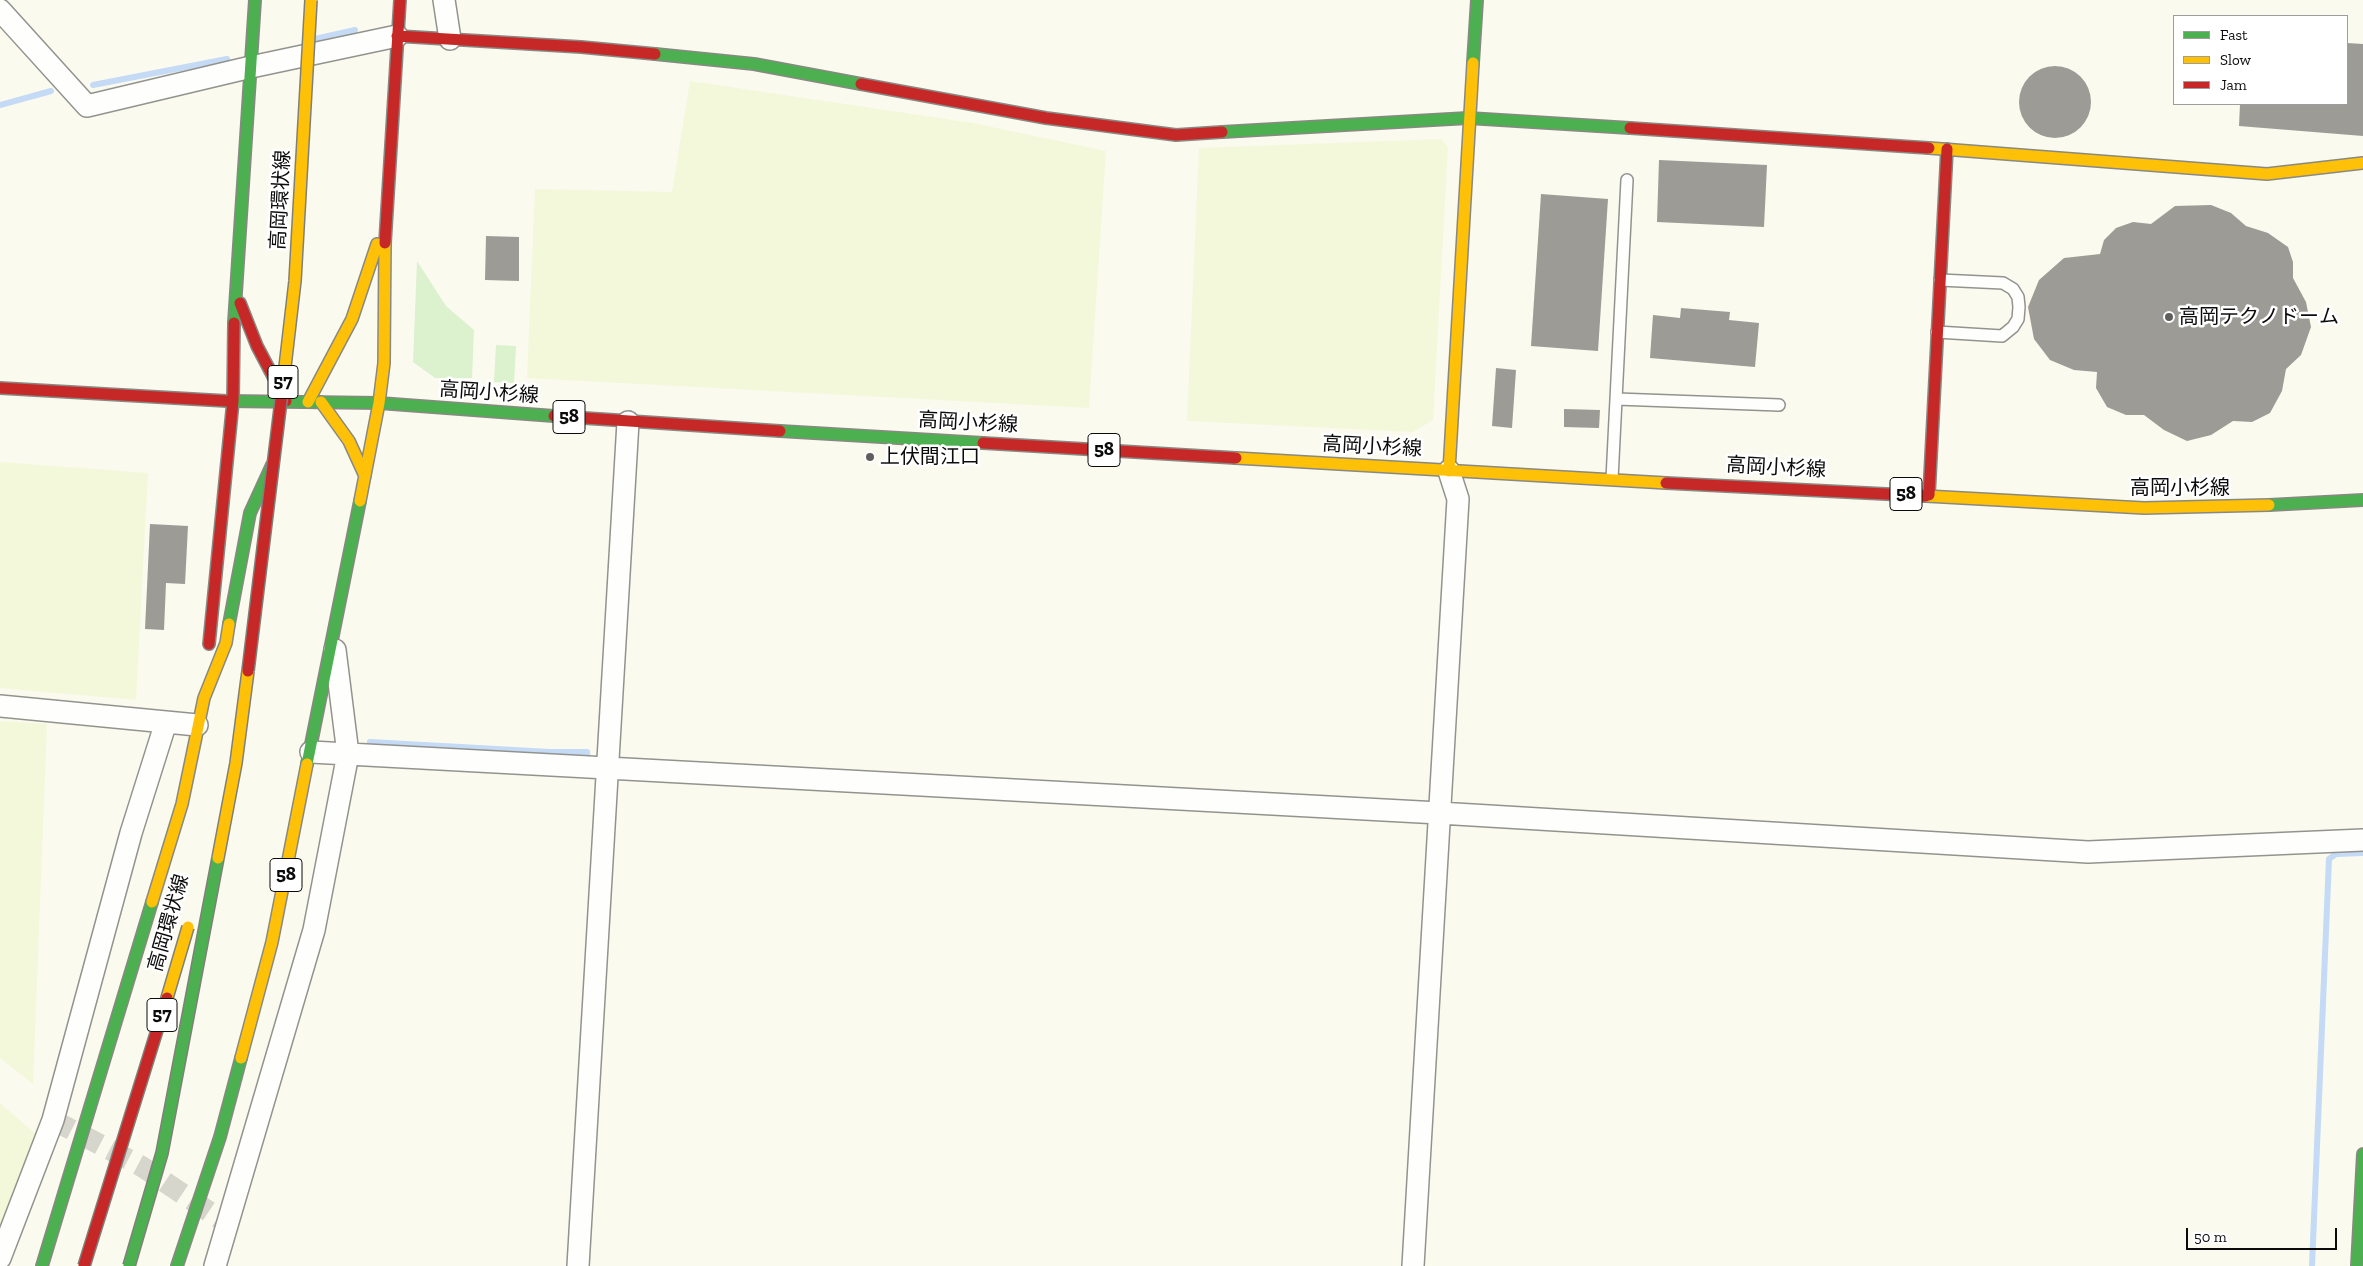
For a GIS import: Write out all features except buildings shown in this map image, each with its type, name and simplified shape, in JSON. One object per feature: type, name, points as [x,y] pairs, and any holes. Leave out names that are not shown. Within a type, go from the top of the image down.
[{"type":"main road","points":[[204,698],[233,401],[235,290],[255,0]]},
{"type":"main road","name":"高岡環状線","points":[[129,1266],[162,1153],[236,763],[264,551],[295,281],[310,0]]},
{"type":"main road","points":[[379,403],[384,363],[386,217],[400,0]]},
{"type":"main road","points":[[1449,470],[1468,118],[1477,0]]},
{"type":"main road","points":[[397,36],[581,47],[754,64],[1046,118],[1176,135],[1468,118],[1947,150],[2267,174],[2363,163]]},
{"type":"main road","points":[[1928,495],[1947,150]]},
{"type":"main road","points":[[42,1266],[182,804],[197,724],[204,698],[226,643],[250,513],[296,407],[352,319],[386,217]]},
{"type":"main road","points":[[235,290],[257,346],[296,407]]},
{"type":"main road","name":"57","points":[[0,388],[233,401],[296,407],[321,402],[379,403]]},
{"type":"main road","points":[[321,402],[349,441],[365,476]]},
{"type":"main road","name":"高岡小杉線","points":[[379,403],[628,422],[2144,508],[2241,506],[2363,500]]},
{"type":"main road","name":"58","points":[[177,1266],[220,1137],[272,942],[379,403]]},
{"type":"main road","name":"高岡環状線","points":[[200,884],[236,763]]},
{"type":"main road","name":"高岡環状線","points":[[84,1266],[152,1051],[192,912]]},
{"type":"main road","points":[[2357,1266],[2363,1154]]},
{"type":"street","points":[[444,0],[450,39]]},
{"type":"street","points":[[0,10],[87,106],[251,67],[397,36]]},
{"type":"street","points":[[578,1266],[628,422]]},
{"type":"street","points":[[1414,1266],[1458,498],[1449,470]]},
{"type":"street","points":[[215,1266],[314,930],[348,754],[333,632]]},
{"type":"street","points":[[0,706],[197,724]]},
{"type":"street","points":[[0,1258],[53,1120],[131,834],[166,722]]},
{"type":"street","points":[[311,752],[572,765],[606,771],[1439,813],[2088,852],[2363,840]]},
{"type":"lane","points":[[1612,479],[1627,180]]},
{"type":"lane","points":[[1937,332],[2002,336],[2013,327],[2018,319],[2019,307],[2018,297],[2013,289],[2003,282],[1940,280]]},
{"type":"lane","points":[[1617,399],[1779,405]]},
{"type":"green space","points":[[690,81],[973,123],[1106,151],[1089,408],[527,378],[535,189],[672,192]]},
{"type":"green space","points":[[1441,139],[1448,147],[1433,420],[1413,432],[1187,421],[1199,148]]},
{"type":"green space","points":[[417,261],[446,306],[474,330],[472,378],[435,378],[413,362]]},
{"type":"green space","points":[[496,345],[516,346],[514,383],[494,382]]},
{"type":"green space","points":[[0,462],[148,473],[136,700],[0,688]]},
{"type":"green space","points":[[0,721],[47,724],[33,1084],[0,1058]]},
{"type":"green space","points":[[0,1103],[36,1134],[0,1241]]},
{"type":"waterway","points":[[315,39],[355,30]]},
{"type":"waterway","points":[[93,85],[227,59]]},
{"type":"waterway","points":[[0,105],[51,91]]},
{"type":"waterway","points":[[370,742],[550,752],[587,752],[588,763]]},
{"type":"waterway","points":[[2312,1266],[2329,859],[2336,854],[2363,853]]},
{"type":"tunnel","points":[[53,1120],[141,1166],[226,1223]]},
{"type":"traffic: fast","points":[[234,323],[255,0]]},
{"type":"traffic: fast","points":[[1473,63],[1477,0]]},
{"type":"traffic: fast","points":[[655,54],[754,64],[861,84]]},
{"type":"traffic: fast","points":[[1222,132],[1468,118],[1630,128]]},
{"type":"traffic: fast","points":[[227,401],[379,403],[554,416]]},
{"type":"traffic: fast","points":[[780,431],[983,443]]},
{"type":"traffic: fast","points":[[229,624],[250,513],[272,465]]},
{"type":"traffic: fast","points":[[2269,505],[2363,500]]},
{"type":"traffic: fast","points":[[307,764],[360,501]]},
{"type":"traffic: fast","points":[[129,1266],[162,1153],[218,858]]},
{"type":"traffic: fast","points":[[42,1266],[152,902]]},
{"type":"traffic: fast","points":[[177,1266],[220,1137],[241,1058]]},
{"type":"traffic: fast","points":[[2357,1266],[2363,1154]]},
{"type":"traffic: slow","points":[[283,384],[295,281],[311,0]]},
{"type":"traffic: slow","points":[[1449,471],[1473,63]]},
{"type":"traffic: slow","points":[[1929,148],[2267,174],[2363,163]]},
{"type":"traffic: slow","points":[[360,501],[379,403],[384,363],[385,243]]},
{"type":"traffic: slow","points":[[308,402],[352,319],[377,244]]},
{"type":"traffic: slow","points":[[321,402],[349,441],[365,476]]},
{"type":"traffic: slow","points":[[1236,458],[1666,483]]},
{"type":"traffic: slow","points":[[1926,496],[2144,508],[2269,505]]},
{"type":"traffic: slow","points":[[152,902],[182,804],[204,698],[226,643],[229,624]]},
{"type":"traffic: slow","points":[[218,858],[236,763],[248,671]]},
{"type":"traffic: slow","points":[[241,1058],[272,942],[307,764]]},
{"type":"traffic: slow","points":[[167,998],[188,927]]},
{"type":"traffic: jam","points":[[385,243],[400,0]]},
{"type":"traffic: jam","points":[[397,36],[581,47],[655,54]]},
{"type":"traffic: jam","points":[[861,84],[1046,118],[1176,135],[1222,132]]},
{"type":"traffic: jam","points":[[1630,128],[1929,148]]},
{"type":"traffic: jam","points":[[1929,495],[1947,149]]},
{"type":"traffic: jam","points":[[240,303],[257,346],[286,401]]},
{"type":"traffic: jam","points":[[209,644],[233,401],[234,323]]},
{"type":"traffic: jam","points":[[248,671],[283,384]]},
{"type":"traffic: jam","points":[[0,388],[227,401]]},
{"type":"traffic: jam","points":[[554,416],[780,431]]},
{"type":"traffic: jam","points":[[983,443],[1236,458]]},
{"type":"traffic: jam","points":[[1666,483],[1926,496]]},
{"type":"traffic: jam","points":[[84,1266],[167,998]]},
{"type":"place","name":"高岡テクノドーム","points":[[2169,317]]},
{"type":"place","name":"上伏間江口","points":[[870,457]]}]
